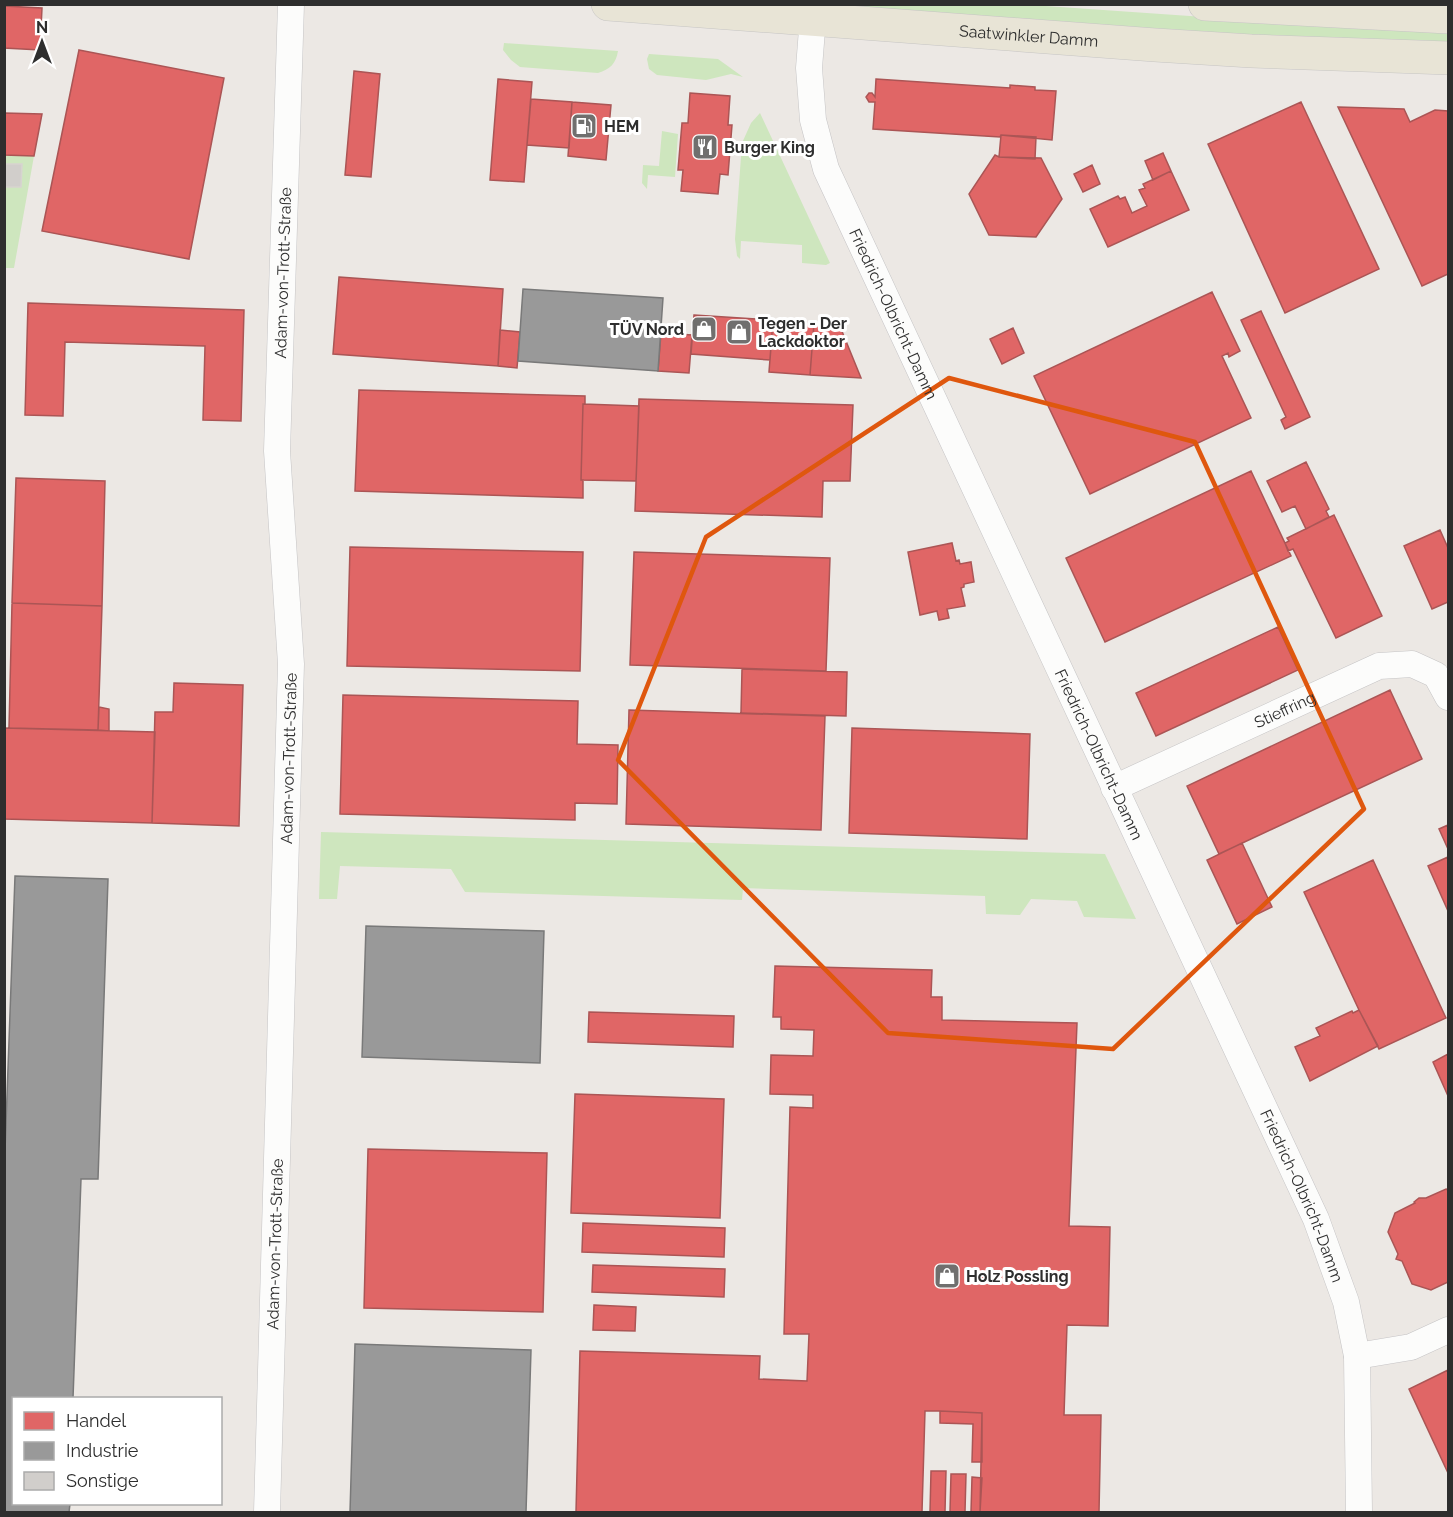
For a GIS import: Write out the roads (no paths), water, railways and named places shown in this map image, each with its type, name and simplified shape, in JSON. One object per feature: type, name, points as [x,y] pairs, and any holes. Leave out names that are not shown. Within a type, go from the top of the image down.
[{"type":"main road","name":"Saatwinkler Damm","points":[[608,4],[813,12],[1187,47],[1449,58]]},
{"type":"main road","points":[[1205,4],[1449,17]]},
{"type":"street","name":"Adam-von-Trott-Straße","points":[[267,1512],[291,664],[276,451],[291,4]]},
{"type":"street","name":"Friedrich-Olbricht-Damm","points":[[813,12],[809,68],[813,120],[826,169],[1316,1219],[1346,1302],[1357,1356],[1359,1512]]},
{"type":"street","name":"Stieffring","points":[[1114,788],[1379,666],[1412,664],[1436,675],[1449,697]]},
{"type":"street","points":[[1357,1356],[1411,1347],[1449,1330]]},
{"type":"place","name":"HEM","points":[[584,126]]},
{"type":"place","name":"Burger King","points":[[705,147]]},
{"type":"place","name":"TÜV Nord","points":[[704,329]]},
{"type":"place","name":"Tegen - Der Lackdoktor","points":[[739,332]]},
{"type":"place","name":"Holz Possling","points":[[947,1276]]}]
